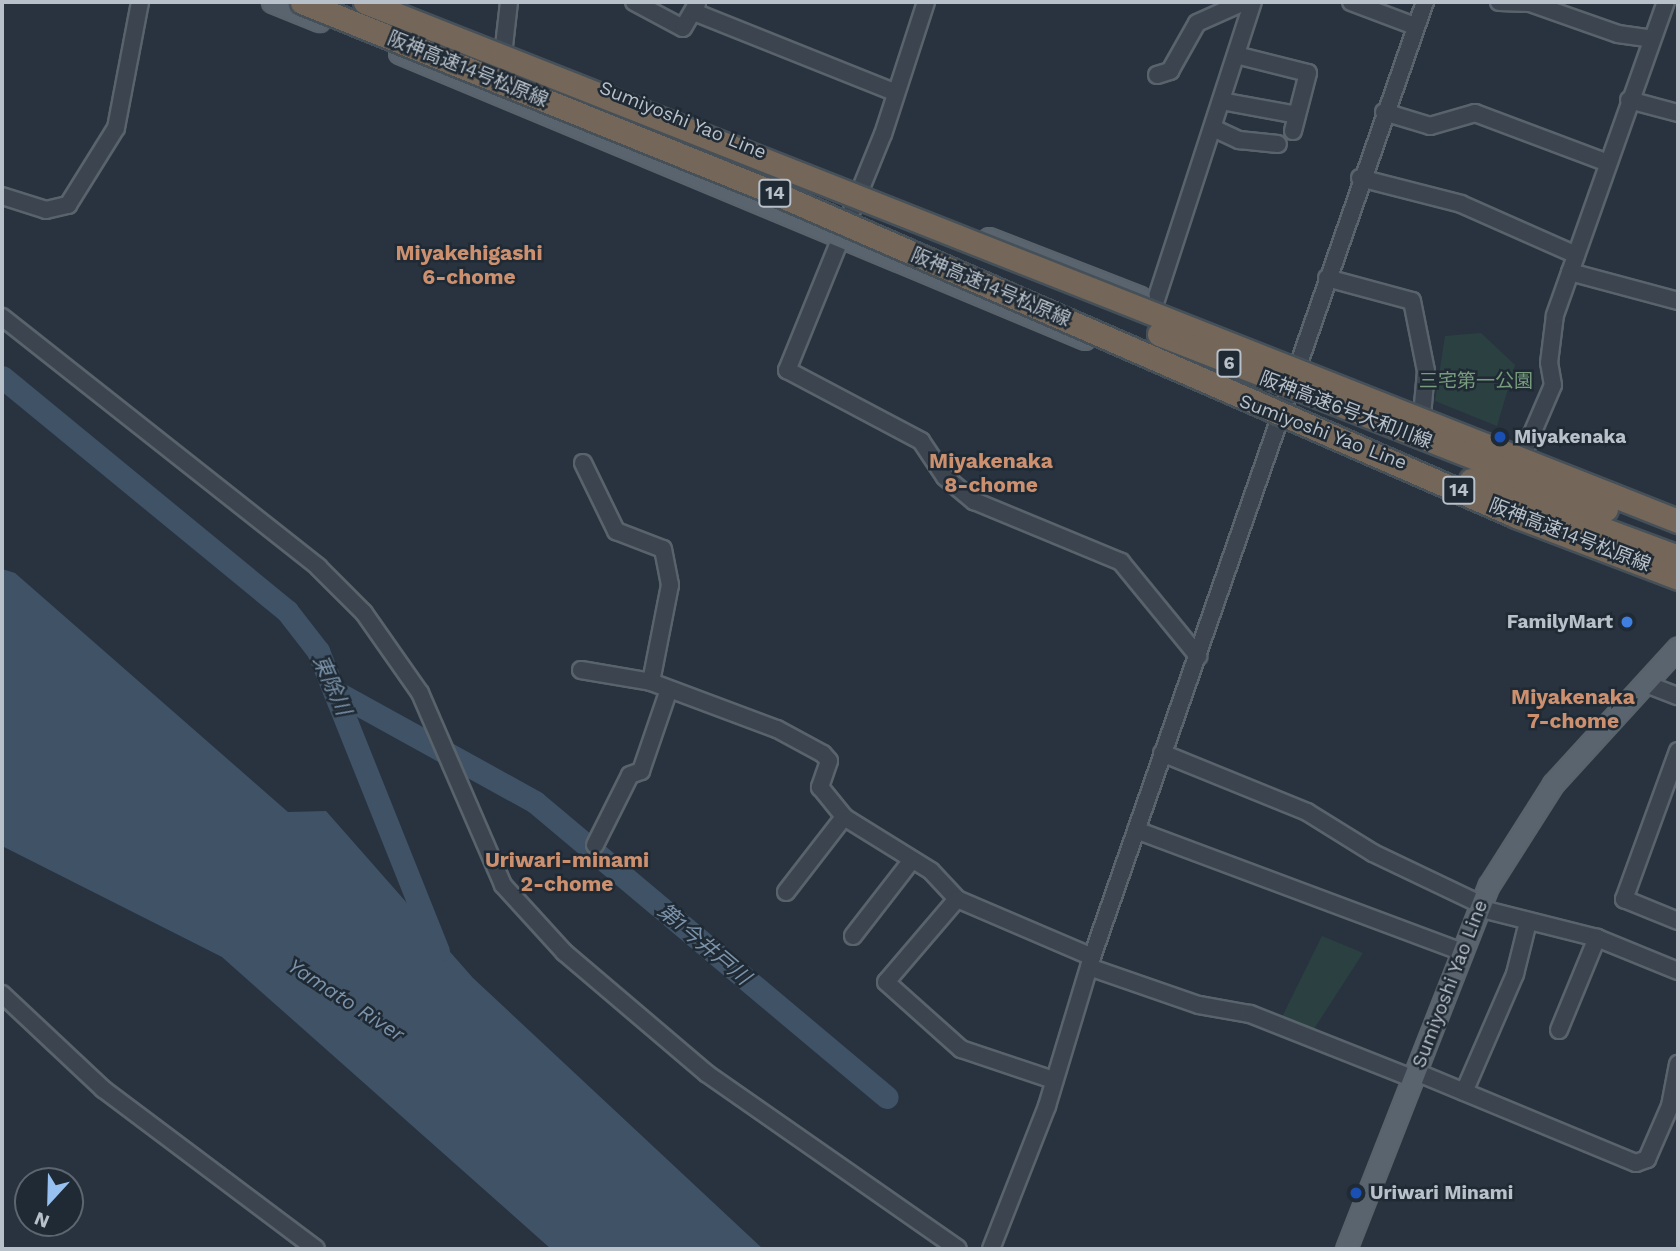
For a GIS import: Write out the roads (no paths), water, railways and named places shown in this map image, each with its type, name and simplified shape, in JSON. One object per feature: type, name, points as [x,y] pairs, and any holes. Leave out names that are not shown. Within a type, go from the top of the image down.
[{"type":"highway","name":"阪神高速14号松原線","points":[[302,2],[1244,393],[1516,516],[1678,578]]},
{"type":"highway","name":"阪神高速14号松原線","points":[[365,2],[787,173],[1678,520]]},
{"type":"highway","name":"阪神高速6号大和川線","points":[[787,173],[1254,374],[1678,537]]},
{"type":"highway","name":"阪神高速6号大和川線","points":[[1244,393],[1678,557]]},
{"type":"main road","name":"Sumiyoshi Yao Line","points":[[272,2],[1283,417],[1678,565]]},
{"type":"main road","name":"Sumiyoshi Yao Line","points":[[390,2],[504,46],[858,192],[1155,303],[1678,520]]},
{"type":"main road","name":"Sumiyoshi Yao Line","points":[[1346,1249],[1479,906],[1553,784],[1678,647]]},
{"type":"street","points":[[2,195],[46,209],[68,205],[116,128],[140,2]]},
{"type":"street","points":[[486,89],[504,46],[509,2]]},
{"type":"street","points":[[634,2],[683,28],[696,7],[894,92]]},
{"type":"street","points":[[926,2],[858,192],[787,370],[921,441],[945,477],[974,501],[1121,562],[1198,656]]},
{"type":"street","points":[[1157,75],[1170,71],[1197,23],[1244,2]]},
{"type":"street","points":[[1155,303],[1253,2]]},
{"type":"street","points":[[1351,2],[1415,26]]},
{"type":"street","points":[[991,1249],[1052,1080],[1162,753],[1283,417],[1360,178],[1425,2]]},
{"type":"street","points":[[1499,2],[1566,8],[1618,34],[1652,39]]},
{"type":"street","points":[[1522,457],[1553,385],[1549,363],[1555,315],[1629,100],[1666,2]]},
{"type":"street","points":[[1221,101],[1295,123],[1308,73],[1302,67],[1236,55]]},
{"type":"street","points":[[1629,100],[1678,113]]},
{"type":"street","points":[[1384,111],[1430,126],[1475,113],[1608,163]]},
{"type":"street","points":[[1213,128],[1248,142],[1278,144]]},
{"type":"street","points":[[1360,178],[1461,204],[1576,255]]},
{"type":"street","points":[[1570,272],[1678,301]]},
{"type":"street","points":[[1327,278],[1412,300],[1426,372],[1422,416]]},
{"type":"street","points":[[2,317],[318,567],[364,613],[420,693],[503,885],[564,952],[706,1073],[958,1249]]},
{"type":"street","points":[[583,463],[616,531],[663,549],[670,585],[651,681]]},
{"type":"street","points":[[582,670],[651,681],[668,692],[777,729],[823,754],[829,761],[820,787],[844,817],[912,860],[957,899],[1090,962],[1199,1005],[1250,1014],[1464,1092],[1636,1163],[1647,1159],[1670,1106],[1678,1064]]},
{"type":"street","points":[[1646,684],[1678,696]]},
{"type":"street","points":[[595,845],[630,775],[641,771],[668,692]]},
{"type":"street","points":[[1678,751],[1624,899],[1678,921]]},
{"type":"street","points":[[1162,753],[1307,812],[1373,853],[1479,906],[1528,922],[1597,938],[1678,971]]},
{"type":"street","points":[[786,892],[844,817]]},
{"type":"street","points":[[1136,830],[1463,952]]},
{"type":"street","points":[[853,936],[912,860]]},
{"type":"street","points":[[957,899],[886,982],[961,1049],[1052,1080]]},
{"type":"street","points":[[1464,1092],[1515,974],[1528,922]]},
{"type":"street","points":[[1559,1030],[1597,938]]},
{"type":"street","points":[[2,994],[103,1089],[316,1249]]},
{"type":"water","name":"Yamato River","points":[[2,569],[15,573],[288,812],[326,811],[473,978],[763,1249],[551,1249],[222,957],[2,846]]},
{"type":"waterway","name":"東除川","points":[[2,377],[287,611],[318,651],[438,951]]},
{"type":"waterway","name":"第1今井戸川","points":[[336,692],[535,802],[886,1097]]},
{"type":"place","name":"Miyakenaka","points":[[1500,437]]},
{"type":"place","name":"FamilyMart","points":[[1627,622]]},
{"type":"place","name":"Uriwari Minami","points":[[1356,1193]]},
{"type":"district","name":"Miyakehigashi 6-chome","points":[[469,265]]},
{"type":"district","name":"Miyakenaka 8-chome","points":[[991,473]]},
{"type":"district","name":"Miyakenaka 7-chome","points":[[1573,709]]},
{"type":"district","name":"Uriwari-minami 2-chome","points":[[567,872]]},
{"type":"park label","name":"三宅第一公園","points":[[1476,381]]}]
